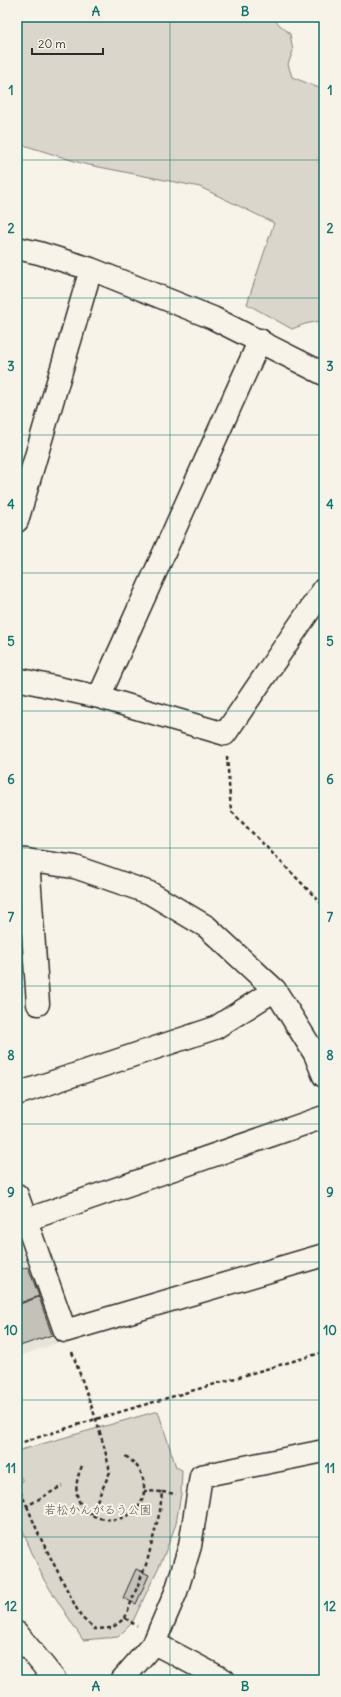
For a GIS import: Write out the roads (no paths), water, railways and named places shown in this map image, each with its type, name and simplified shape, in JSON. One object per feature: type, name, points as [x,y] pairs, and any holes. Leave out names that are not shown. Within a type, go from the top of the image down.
[{"type":"street","points":[[17,248],[91,269],[213,318],[260,340],[324,374]]},
{"type":"street","points":[[17,520],[91,269]]},
{"type":"street","points":[[99,697],[260,340]]},
{"type":"street","points":[[17,679],[99,697],[225,734],[324,589]]},
{"type":"street","points":[[38,1004],[22,860],[75,867],[150,893],[207,927],[275,990],[315,1054],[324,1076]]},
{"type":"street","points":[[17,1094],[215,1028],[275,990]]},
{"type":"street","points":[[26,1220],[324,1117]]},
{"type":"street","points":[[17,1194],[65,1331],[324,1255]]},
{"type":"street","points":[[122,1680],[154,1643],[176,1592],[190,1546],[201,1476],[324,1451]]},
{"type":"street","points":[[17,1632],[55,1680]]},
{"type":"street","points":[[154,1643],[224,1680]]},
{"type":"park label","name":"若松かんがるう公園","points":[[98,1509]]}]
